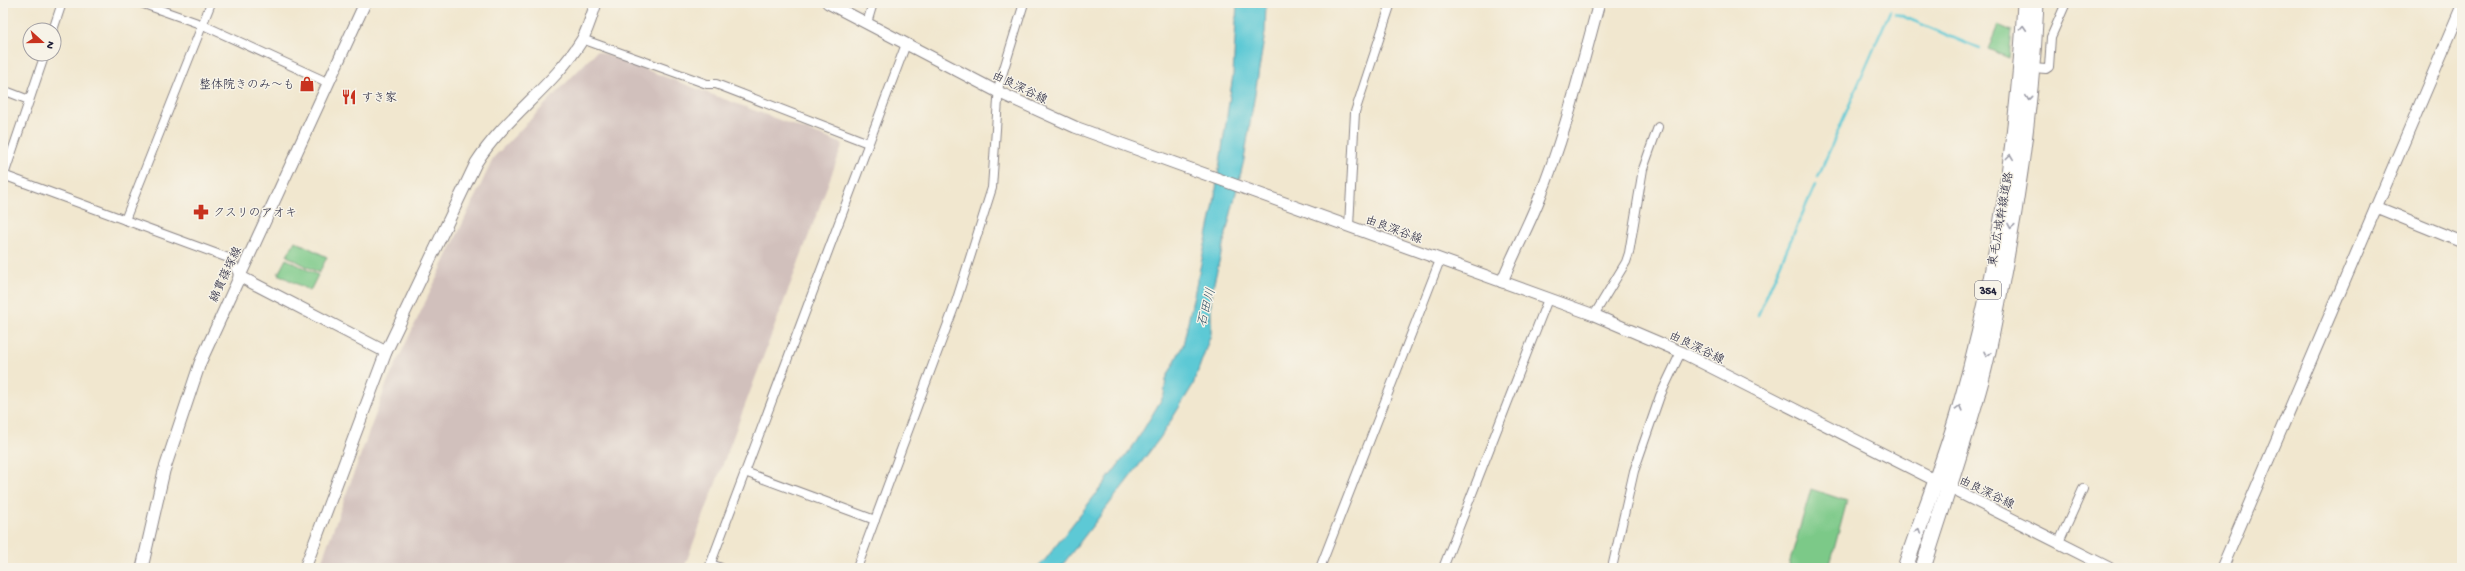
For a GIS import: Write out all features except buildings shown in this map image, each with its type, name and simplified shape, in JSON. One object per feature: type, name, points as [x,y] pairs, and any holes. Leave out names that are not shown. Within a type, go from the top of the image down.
[{"type":"highway","name":"東毛広域幹線道路","points":[[1905,568],[1957,415],[1969,371],[1998,239],[2016,113],[2025,3]]},
{"type":"highway","name":"東毛広域幹線道路","points":[[1924,568],[1980,383],[1994,319],[2014,211],[2032,68],[2036,3]]},
{"type":"main road","name":"綿貫篠塚線","points":[[142,568],[176,432],[200,363],[365,3]]},
{"type":"main road","points":[[305,568],[386,352],[476,163],[490,141],[568,60],[582,39],[596,3]]},
{"type":"main road","name":"由良深谷線","points":[[828,3],[998,92],[1075,127],[1594,315],[1681,352],[2109,568]]},
{"type":"main road","points":[[1502,282],[1539,199],[1558,146],[1599,3]]},
{"type":"main road","points":[[2222,568],[2462,6]]},
{"type":"main road","points":[[2376,207],[2462,242]]},
{"type":"main road","points":[[239,276],[386,352]]},
{"type":"street","points":[[56,22],[62,3]]},
{"type":"street","points":[[141,3],[203,25],[328,83]]},
{"type":"street","points":[[125,220],[212,3]]},
{"type":"street","points":[[867,23],[872,3]]},
{"type":"street","points":[[857,568],[956,302],[992,188],[998,92],[1024,3]]},
{"type":"street","points":[[1349,226],[1355,112],[1392,3]]},
{"type":"street","points":[[2032,68],[2046,69],[2049,66],[2051,37],[2066,3]]},
{"type":"street","points":[[582,39],[707,84],[716,84],[868,143]]},
{"type":"street","points":[[721,568],[710,566],[906,44]]},
{"type":"street","points":[[42,62],[3,176],[231,259],[239,276]]},
{"type":"street","points":[[3,90],[29,100]]},
{"type":"street","points":[[1594,315],[1626,262],[1629,253],[1643,169],[1658,127]]},
{"type":"street","points":[[1320,568],[1440,260]]},
{"type":"street","points":[[1443,568],[1548,299]]},
{"type":"street","points":[[1612,568],[1634,471],[1660,396],[1681,352]]},
{"type":"street","points":[[746,472],[875,520]]},
{"type":"street","points":[[2059,542],[2083,489]]},
{"type":"shaded area","points":[[597,51],[843,144],[684,568],[319,568],[387,383],[494,157]]},
{"type":"green space","points":[[1998,25],[2012,31],[2009,58],[1988,49]]},
{"type":"green space","points":[[295,241],[327,257],[319,273],[287,256]]},
{"type":"green space","points":[[286,259],[318,275],[310,291],[278,274]]},
{"type":"green space","points":[[1811,489],[1847,501],[1829,568],[1788,568]]},
{"type":"water","name":"石田川","points":[[1237,3],[1266,3],[1265,33],[1244,160],[1211,295],[1211,334],[1193,385],[1160,438],[1060,568],[1036,568],[1045,560],[1136,442],[1164,395],[1166,379],[1183,345],[1213,209],[1233,75]]},
{"type":"waterway","points":[[1818,177],[1890,11]]},
{"type":"waterway","points":[[1895,13],[1980,49]]},
{"type":"waterway","points":[[1758,315],[1815,185]]},
{"type":"place","name":"整体院きのみ〜も","points":[[307,84]]},
{"type":"place","name":"すき家","points":[[349,97]]},
{"type":"place","name":"クスリのアオキ","points":[[201,212]]}]
